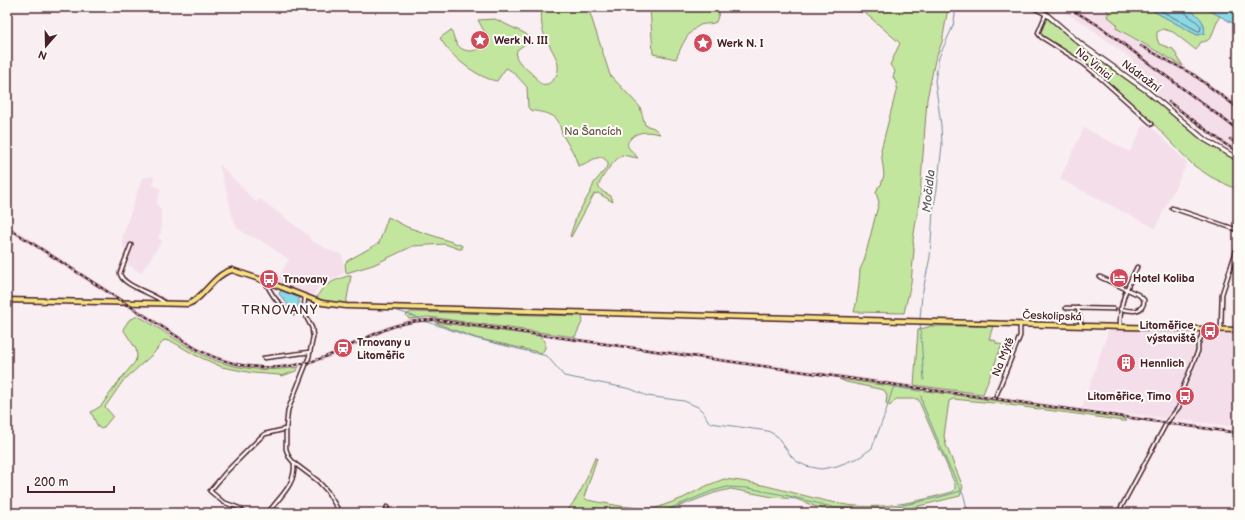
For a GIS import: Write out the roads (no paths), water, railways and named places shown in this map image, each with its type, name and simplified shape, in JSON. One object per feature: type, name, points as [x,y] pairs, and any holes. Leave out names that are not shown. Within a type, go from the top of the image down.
[{"type":"main road","name":"Nádražní","points":[[1033,7],[1046,14],[1082,45],[1147,91],[1204,139],[1238,159]]},
{"type":"main road","name":"Českolipská","points":[[167,304],[192,303],[210,284],[228,271],[235,271],[265,280],[322,303],[346,306],[1238,330]]},
{"type":"main road","points":[[7,300],[167,304]]},
{"type":"street","name":"Na Vinici","points":[[1046,14],[1038,33],[1095,73],[1152,124]]},
{"type":"street","points":[[1172,208],[1238,230]]},
{"type":"street","points":[[131,245],[120,276],[122,279],[167,304]]},
{"type":"street","points":[[1221,329],[1222,294],[1238,245]]},
{"type":"street","points":[[1120,326],[1120,309],[1126,289],[1137,267]]},
{"type":"street","points":[[1100,277],[1139,295],[1144,300],[1142,308],[1137,311],[1120,309]]},
{"type":"street","points":[[265,280],[268,288],[282,306],[294,313],[304,313]]},
{"type":"street","points":[[305,297],[304,313],[313,332],[310,352],[290,404],[286,429],[286,449],[289,457],[294,463],[318,481],[327,491],[340,513]]},
{"type":"street","points":[[1066,308],[1114,309]]},
{"type":"street","points":[[1078,308],[1080,325]]},
{"type":"street","name":"Na Mýtě","points":[[996,396],[1020,336],[1020,324]]},
{"type":"street","points":[[1118,513],[1167,422],[1180,407],[1182,390],[1198,351],[1198,345],[1204,329]]},
{"type":"street","points":[[264,358],[310,352]]},
{"type":"street","points":[[245,513],[239,508],[223,502],[210,491],[227,471],[264,434],[286,429]]},
{"type":"street","points":[[268,513],[289,486],[294,470],[294,463]]},
{"type":"street","points":[[386,513],[387,507]]},
{"type":"water","points":[[1176,6],[1192,11],[1202,21],[1204,25],[1204,34],[1197,35],[1146,7]]},
{"type":"water","points":[[1203,7],[1238,7],[1238,26]]},
{"type":"water","points":[[281,290],[299,297],[299,307],[290,307],[279,294]]},
{"type":"waterway","name":"Močidla","points":[[920,319],[922,295],[930,257],[933,211],[942,145],[935,81],[939,57],[953,26],[955,7]]},
{"type":"waterway","points":[[299,297],[309,302],[321,304]]},
{"type":"waterway","points":[[324,305],[344,308]]},
{"type":"waterway","points":[[362,308],[395,310],[419,318],[420,321],[428,322],[474,338],[547,356],[564,376],[631,389],[647,396],[684,401],[698,407],[711,423],[768,431],[777,436],[796,461],[806,466],[821,469],[837,466],[860,457],[872,448],[894,387],[920,391]]},
{"type":"waterway","name":"Močidla","points":[[920,322],[924,380]]},
{"type":"waterway","name":"Močidla","points":[[921,396],[923,405],[948,464],[964,496],[968,513]]},
{"type":"waterway","points":[[653,513],[666,510],[712,491],[727,487],[748,488],[789,496],[836,508],[871,510]]},
{"type":"waterway","points":[[875,510],[929,500],[961,491]]},
{"type":"waterway","points":[[582,513],[591,508],[602,508],[624,513]]},
{"type":"railway","points":[[1067,7],[1098,25],[1238,130]]},
{"type":"railway","points":[[1141,46],[1194,75],[1238,108]]},
{"type":"railway","points":[[1169,102],[1238,152]]},
{"type":"railway","points":[[1230,139],[1238,144]]},
{"type":"railway","points":[[7,227],[195,348],[231,363],[268,367],[305,363],[323,358],[398,325],[422,320],[436,320],[1238,433]]},
{"type":"place","name":"Werk N. III","points":[[480,40]]},
{"type":"place","name":"Werk N. I","points":[[703,43]]},
{"type":"place","name":"Hotel Koliba","points":[[1119,278]]},
{"type":"place","name":"Trnovany","points":[[269,279]]},
{"type":"place","name":"Litoměřice, výstaviště","points":[[1210,331]]},
{"type":"place","name":"Trnovany u Litoměřic","points":[[343,348]]},
{"type":"place","name":"Hennlich","points":[[1126,363]]},
{"type":"place","name":"Litoměřice, Timo","points":[[1185,396]]},
{"type":"district","name":"TRNOVANY","points":[[280,310]]},
{"type":"park label","name":"Na Šancích","points":[[593,131]]}]
